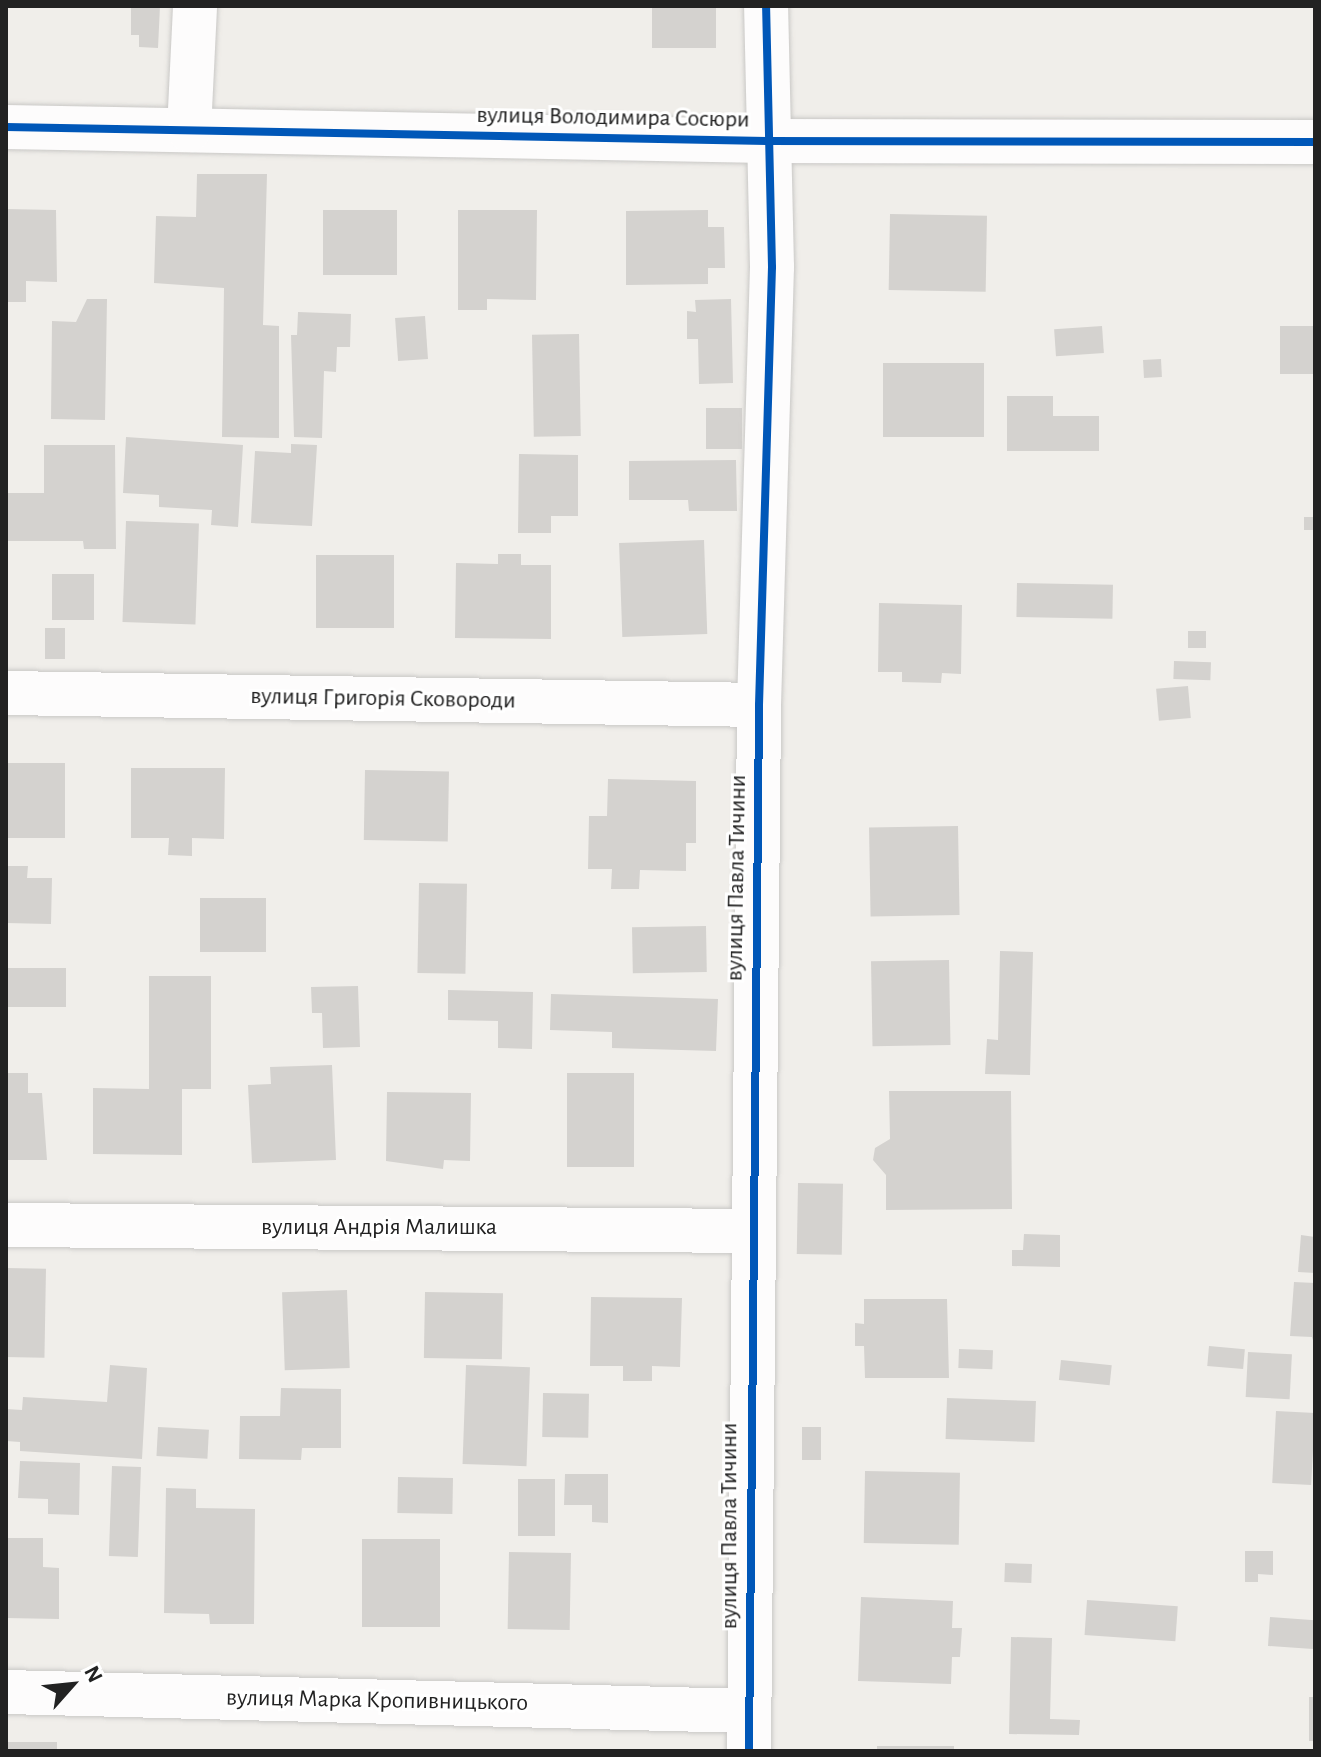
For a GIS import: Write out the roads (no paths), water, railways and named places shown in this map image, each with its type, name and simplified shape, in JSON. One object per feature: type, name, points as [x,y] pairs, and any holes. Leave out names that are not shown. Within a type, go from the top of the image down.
[{"type":"street","points":[[189,130],[195,6]]},
{"type":"street","name":"вулиця Павла Тичини","points":[[749,1731],[759,705],[772,267],[766,6]]},
{"type":"street","name":"вулиця Володимира Сосюри","points":[[6,127],[767,141],[1315,142]]},
{"type":"street","name":"вулиця Григорія Сковороди","points":[[6,693],[759,705]]},
{"type":"street","name":"вулиця Андрія Малишка","points":[[6,1225],[752,1231]]},
{"type":"street","name":"вулиця Марка Кропивницького","points":[[6,1692],[749,1731]]}]
